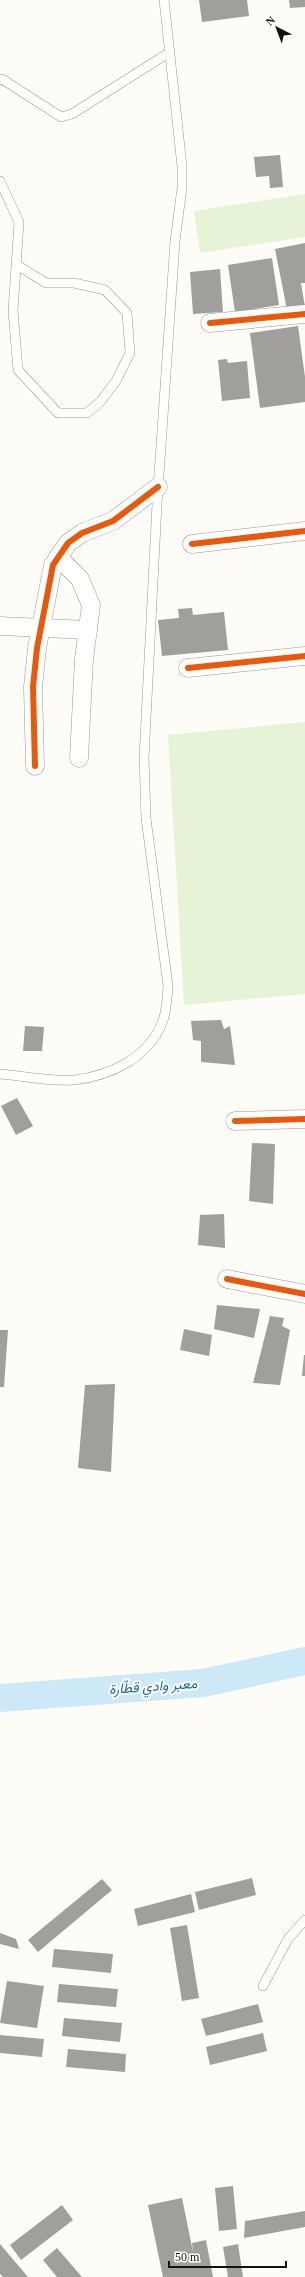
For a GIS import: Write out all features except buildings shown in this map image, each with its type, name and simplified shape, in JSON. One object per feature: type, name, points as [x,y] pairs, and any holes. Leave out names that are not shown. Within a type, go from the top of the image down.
[{"type":"street","points":[[210,323],[305,314]]},
{"type":"street","points":[[35,766],[33,687],[40,629],[53,565],[68,543],[82,533],[113,522],[158,487]]},
{"type":"street","points":[[192,544],[305,531]]},
{"type":"street","points":[[58,558],[80,580],[91,605],[84,659],[80,758]]},
{"type":"street","points":[[0,626],[88,630]]},
{"type":"street","points":[[188,668],[305,656]]},
{"type":"street","points":[[235,1121],[305,1119]]},
{"type":"street","points":[[227,1279],[305,1294]]},
{"type":"lane","points":[[0,1074],[72,1080],[103,1075],[125,1064],[141,1052],[155,1037],[164,1015],[168,986],[146,818],[144,758],[158,487],[175,241],[182,188],[182,166],[164,0]]},
{"type":"lane","points":[[0,80],[2,79],[35,98],[61,117],[72,114],[170,52]]},
{"type":"lane","points":[[0,181],[19,222],[17,265],[12,312],[18,370],[58,413],[87,413],[100,402],[116,381],[130,353],[127,312],[105,290],[74,283],[46,283],[17,265]]},
{"type":"lane","points":[[263,1986],[288,1938],[305,1920]]},
{"type":"green space","points":[[305,194],[305,237],[200,253],[194,211]]},
{"type":"green space","points":[[305,722],[305,994],[184,1005],[168,735]]},
{"type":"waterway","name":"معبر وادي قطّارة","points":[[0,1698],[203,1683],[305,1661]]},
{"type":"cycle path","points":[[210,323],[305,314]]},
{"type":"cycle path","points":[[35,766],[33,687],[37,648],[53,565],[68,543],[82,533],[113,521],[158,487]]},
{"type":"cycle path","points":[[192,544],[305,531]]},
{"type":"cycle path","points":[[188,668],[305,656]]},
{"type":"cycle path","points":[[235,1121],[305,1119]]},
{"type":"cycle path","points":[[227,1279],[305,1294]]}]
